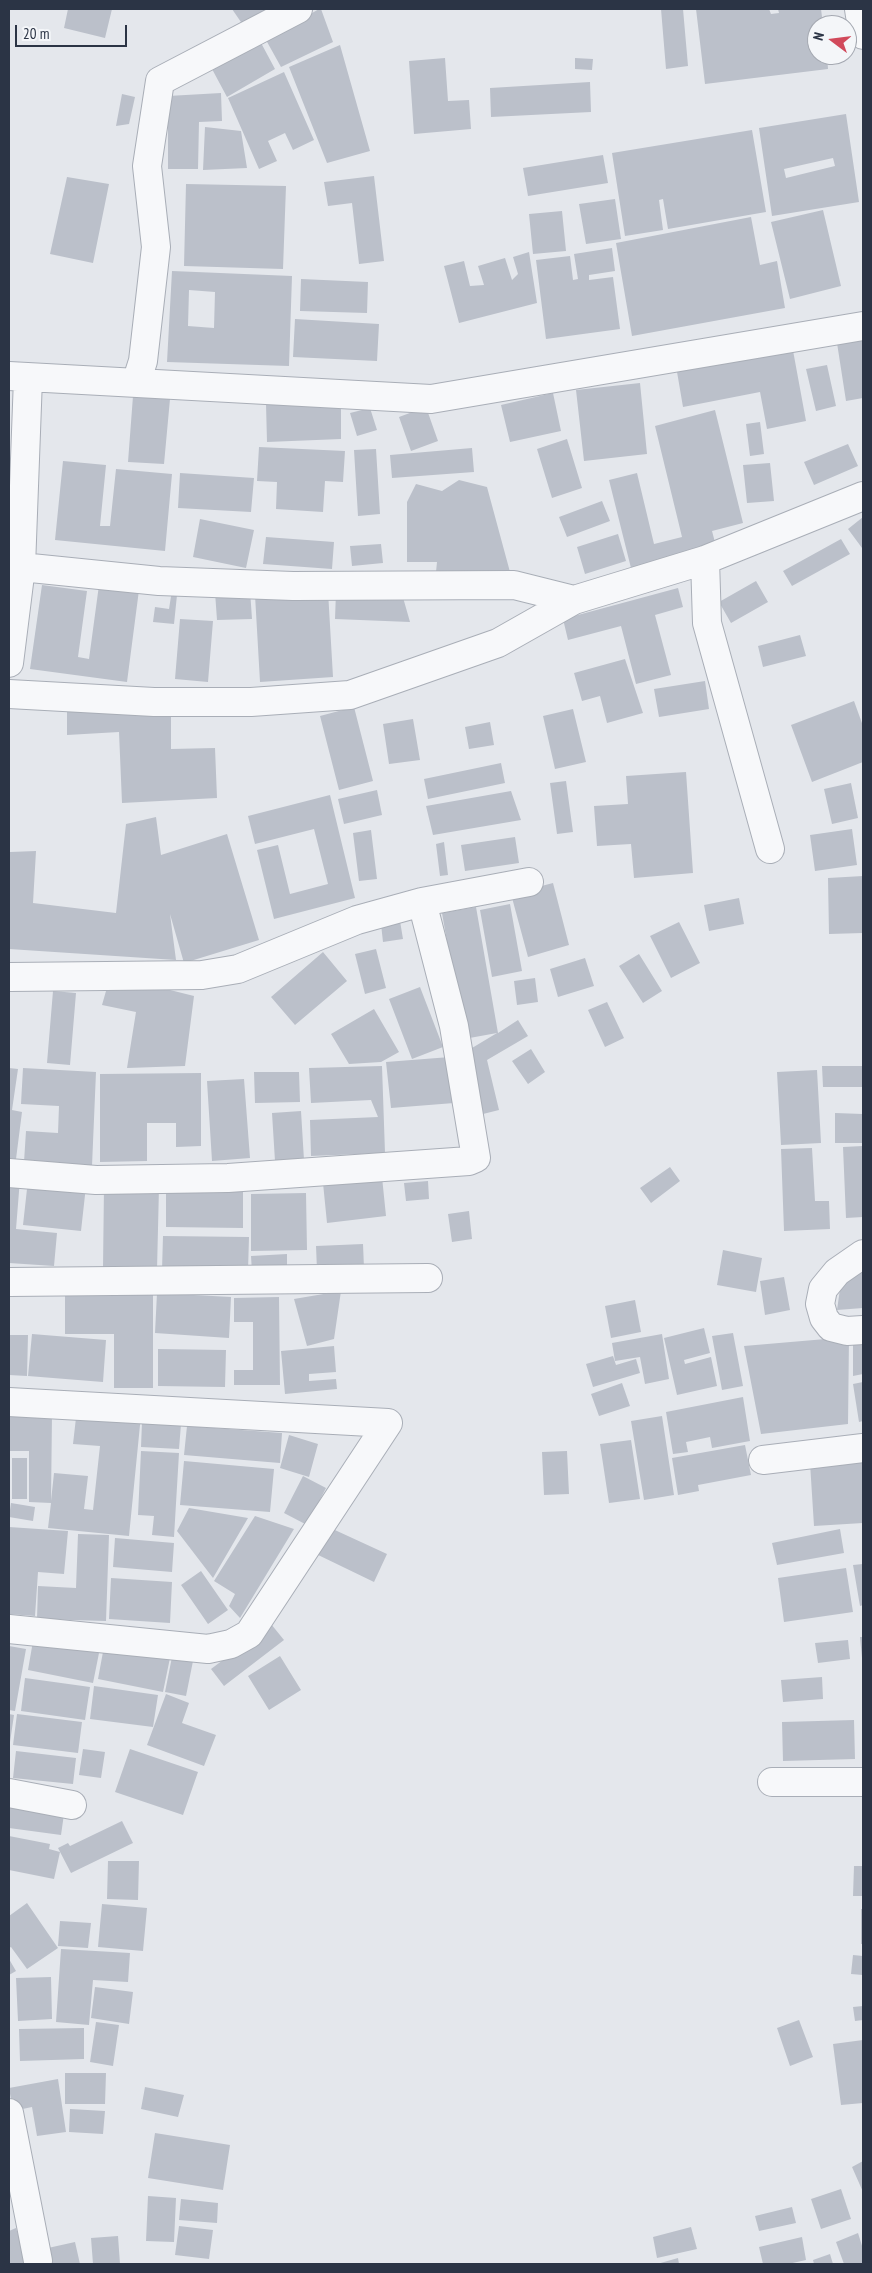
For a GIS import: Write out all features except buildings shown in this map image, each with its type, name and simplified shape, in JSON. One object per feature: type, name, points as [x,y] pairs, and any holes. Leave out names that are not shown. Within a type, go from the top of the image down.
[{"type":"street","points":[[136,383],[142,361],[156,247],[147,166],[160,82],[298,9]]},
{"type":"street","points":[[859,9],[863,35]]},
{"type":"street","points":[[9,663],[21,567],[18,377],[431,399],[863,326]]},
{"type":"street","points":[[9,694],[154,702],[251,702],[350,695],[498,643],[574,600],[705,560],[863,496]]},
{"type":"street","points":[[705,560],[708,623],[770,849]]},
{"type":"street","points":[[21,567],[159,581],[274,585],[514,585],[574,600]]},
{"type":"street","points":[[9,977],[202,974],[238,969],[358,920],[422,902],[529,882]]},
{"type":"street","points":[[9,1172],[96,1180],[228,1178],[469,1162],[476,1158],[454,1026],[422,902]]},
{"type":"street","points":[[863,1254],[837,1272],[823,1289],[820,1304],[824,1318],[831,1327],[847,1331],[863,1330]]},
{"type":"street","points":[[9,1282],[428,1278]]},
{"type":"street","points":[[9,1402],[388,1423],[249,1634],[231,1644],[208,1649],[9,1629]]},
{"type":"street","points":[[763,1460],[863,1448]]},
{"type":"street","points":[[772,1782],[863,1782]]},
{"type":"street","points":[[9,1793],[72,1805]]},
{"type":"street","points":[[9,2113],[38,2261]]}]
